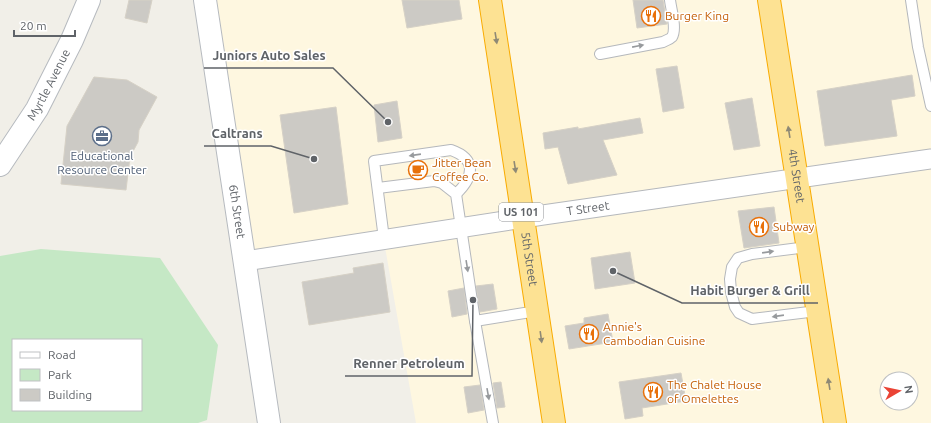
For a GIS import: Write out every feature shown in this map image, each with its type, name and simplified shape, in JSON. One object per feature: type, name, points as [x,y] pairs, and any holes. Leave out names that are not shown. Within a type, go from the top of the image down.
[{"type":"highway","name":"5th Street","points":[[490,0],[554,423]]},
{"type":"highway","name":"4th Street","points":[[769,0],[835,423]]},
{"type":"street","name":"Myrtle Avenue","points":[[0,165],[37,109],[72,40],[90,0]]},
{"type":"street","name":"6th Street","points":[[205,0],[269,423]]},
{"type":"street","name":"T Street","points":[[245,261],[522,218],[931,159]]},
{"type":"lane","points":[[600,54],[663,42],[669,39],[673,35],[674,24],[670,0]]},
{"type":"lane","points":[[911,0],[918,47],[931,106]]},
{"type":"lane","points":[[384,239],[374,161],[451,150],[460,153],[466,158],[470,166],[465,186],[456,194]]},
{"type":"lane","points":[[378,188],[434,182],[442,183],[456,194],[492,423]]},
{"type":"lane","points":[[807,247],[752,254],[738,258],[732,267],[730,279],[731,292],[735,307],[739,313],[752,319],[817,311]]},
{"type":"lane","points":[[475,321],[537,311]]},
{"type":"shaded area","points":[[212,0],[931,0],[931,423],[416,423],[385,247],[256,268]]},
{"type":"green space","points":[[41,249],[160,258],[218,345],[207,420],[198,423],[0,423],[0,256]]},
{"type":"building","points":[[129,0],[152,0],[147,23],[125,18]]},
{"type":"building","points":[[402,0],[459,0],[462,19],[407,28]]},
{"type":"building","name":"Burger King","points":[[633,0],[663,0],[667,24],[637,28]]},
{"type":"building","points":[[677,66],[684,108],[663,112],[656,69]]},
{"type":"building","points":[[912,75],[915,96],[891,100],[897,136],[825,146],[817,91]]},
{"type":"building","name":"Educational Resource Center","points":[[94,77],[127,80],[157,97],[139,130],[138,142],[130,157],[126,190],[61,184],[67,126]]},
{"type":"building","points":[[752,98],[760,146],[734,150],[725,103]]},
{"type":"building","points":[[397,101],[402,138],[378,142],[374,105]]},
{"type":"building","points":[[336,107],[348,204],[294,213],[280,115]]},
{"type":"building","points":[[640,118],[643,133],[603,140],[617,175],[568,184],[558,147],[545,149],[543,133],[578,127],[578,129]]},
{"type":"building","name":"Subway","points":[[774,207],[779,243],[744,248],[738,211]]},
{"type":"building","points":[[630,252],[635,283],[595,289],[591,258]]},
{"type":"building","points":[[383,263],[390,312],[309,325],[302,282],[354,273],[353,268]]},
{"type":"building","points":[[493,284],[497,309],[480,312],[476,286]]},
{"type":"building","points":[[464,288],[467,314],[452,317],[448,291]]},
{"type":"building","name":"Annie's Cambodian Cuisine","points":[[608,314],[613,342],[569,349],[565,326],[584,323],[584,318]]},
{"type":"building","name":"The Chalet House of Omelettes","points":[[681,373],[686,401],[642,408],[643,416],[625,419],[619,382]]},
{"type":"building","points":[[501,382],[505,407],[497,408],[493,383]]},
{"type":"building","points":[[480,385],[484,410],[468,413],[464,387]]},
{"type":"place","name":"Burger King","points":[[651,16]]},
{"type":"place","name":"Juniors Auto Sales","points":[[388,122]]},
{"type":"place","name":"Educational Resource Center","points":[[102,136]]},
{"type":"place","name":"Caltrans","points":[[314,159]]},
{"type":"place","name":"Jitter Bean Coffee Co.","points":[[418,170]]},
{"type":"place","name":"Subway","points":[[759,227]]},
{"type":"place","name":"Habit Burger & Grill","points":[[613,271]]},
{"type":"place","name":"Renner Petroleum","points":[[473,300]]},
{"type":"place","name":"Annie's Cambodian Cuisine","points":[[589,334]]},
{"type":"place","name":"The Chalet House of Omelettes","points":[[653,392]]}]
